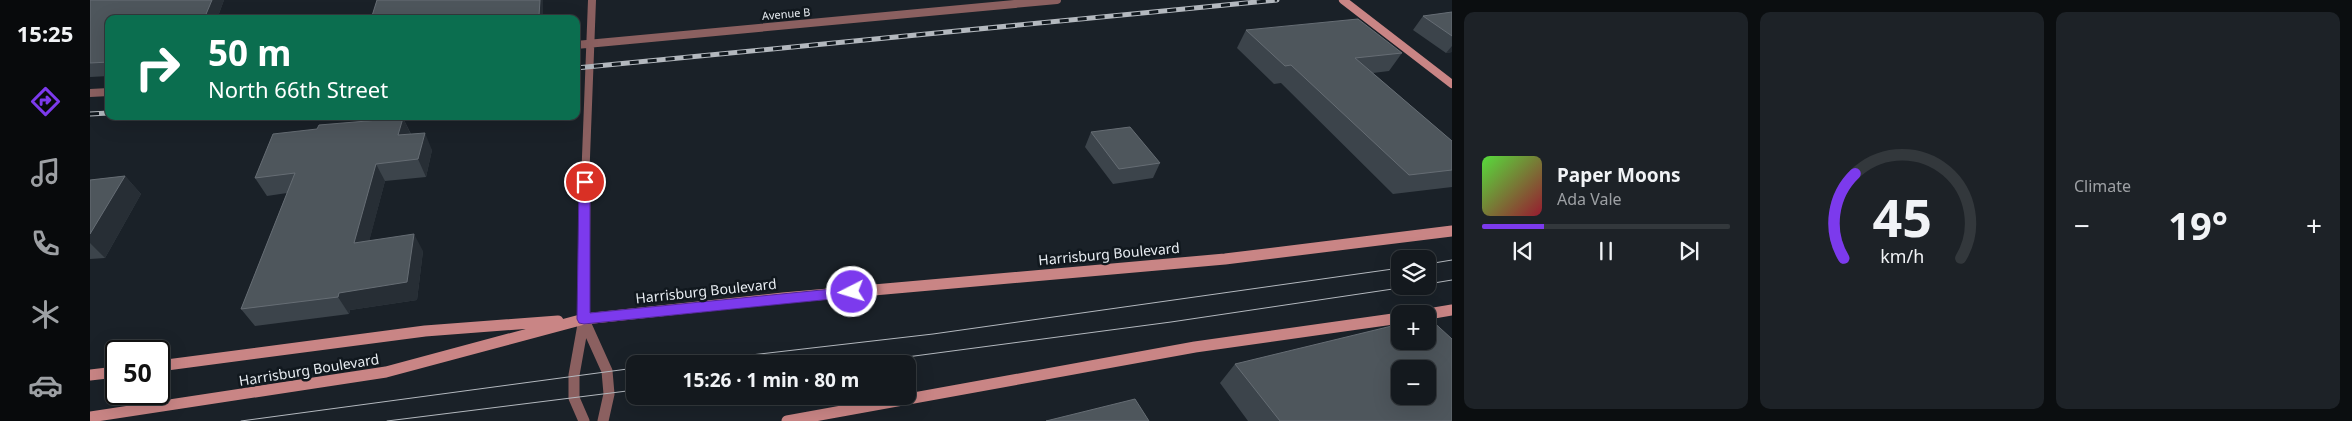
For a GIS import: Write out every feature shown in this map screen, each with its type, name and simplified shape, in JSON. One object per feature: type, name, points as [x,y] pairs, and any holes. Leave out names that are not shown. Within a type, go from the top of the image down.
[{"type":"main road","points":[[1343,0],[1452,84]]},
{"type":"main road","name":"Harrisburg Boulevard","points":[[90,417],[232,397],[386,372],[584,319],[783,298],[1225,259],[1452,231]]},
{"type":"main road","points":[[1436,313],[1452,310]]},
{"type":"main road","points":[[170,365],[425,331],[584,319]]},
{"type":"main road","points":[[787,421],[1195,347],[1391,319]]},
{"type":"main road","points":[[90,375],[105,373]]},
{"type":"street","points":[[584,421],[574,398],[574,375],[584,319],[584,204],[591,66],[589,43],[592,0]]},
{"type":"street","name":"Avenue B","points":[[580,44],[1057,0]]},
{"type":"street","points":[[90,93],[105,92]]},
{"type":"street","points":[[584,319],[607,371],[609,394],[603,421]]},
{"type":"building","points":[[90,0],[212,0],[206,15],[105,15],[105,62],[90,63]]},
{"type":"building","points":[[377,0],[540,0],[539,15],[372,15]]},
{"type":"building","points":[[1452,12],[1452,36],[1423,16]]},
{"type":"building","points":[[1358,19],[1402,53],[1355,58],[1452,141],[1452,170],[1409,175],[1291,65],[1285,66],[1246,30]]},
{"type":"building","points":[[402,120],[398,135],[425,133],[418,159],[376,164],[354,243],[414,234],[407,282],[339,293],[338,297],[241,309],[295,173],[255,178],[273,134],[317,129],[319,125]]},
{"type":"building","points":[[1130,127],[1160,163],[1119,169],[1091,132]]},
{"type":"building","points":[[125,176],[90,234],[90,180]]},
{"type":"building","points":[[1436,324],[1452,339],[1452,421],[1280,421],[1235,364],[1391,326],[1391,350],[1436,350]]},
{"type":"building","points":[[1135,399],[1149,421],[1046,421]]},
{"type":"tram line","points":[[1436,263],[1452,260]]},
{"type":"tram line","points":[[751,355],[933,334],[1391,269]]},
{"type":"tram line","points":[[1436,283],[1452,280]]},
{"type":"tram line","points":[[916,356],[1171,322],[1391,289]]},
{"type":"tram line","points":[[241,421],[626,369]]},
{"type":"tram line","points":[[387,421],[626,391]]},
{"type":"railway","points":[[580,68],[1277,0]]},
{"type":"railway","points":[[90,114],[105,113]]},
{"type":"route","points":[[585,182],[584,319],[852,292]]}]
